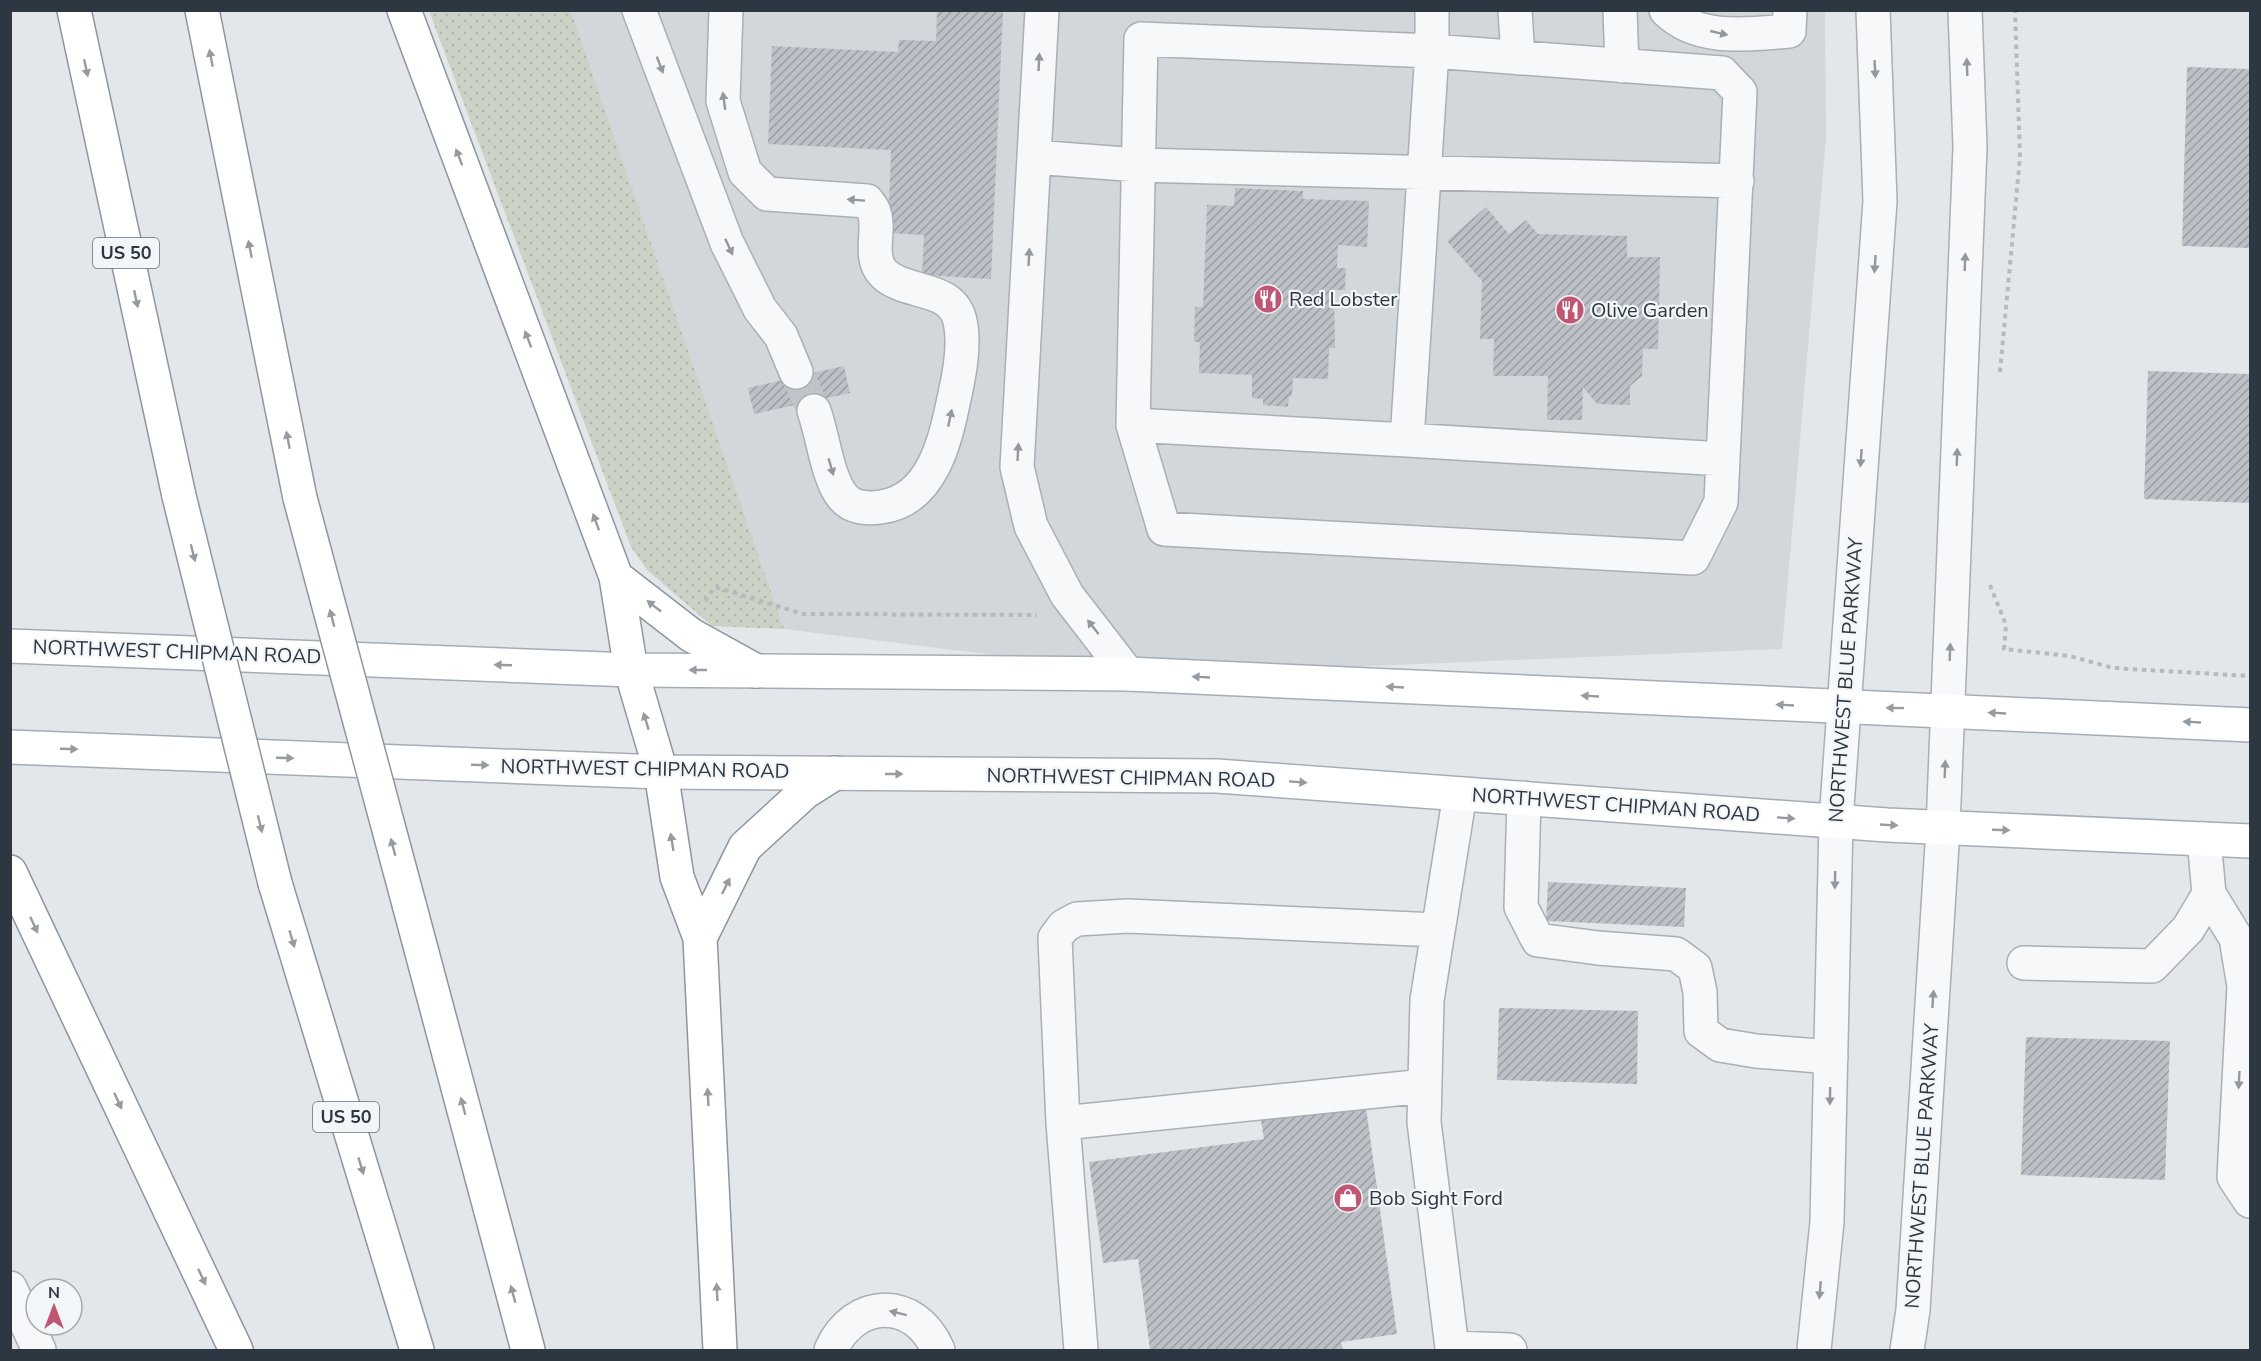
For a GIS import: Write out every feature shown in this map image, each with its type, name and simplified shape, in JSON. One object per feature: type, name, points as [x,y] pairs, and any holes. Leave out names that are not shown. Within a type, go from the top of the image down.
[{"type":"main road","name":"US 50","points":[[74,10],[179,496],[275,884],[417,1350]]},
{"type":"main road","points":[[202,10],[300,498],[528,1350]]},
{"type":"main road","points":[[404,10],[616,577],[631,670],[661,772],[677,877],[700,938],[720,1350]]},
{"type":"main road","points":[[616,577],[686,631],[756,671]]},
{"type":"main road","name":"NORTHWEST CHIPMAN ROAD","points":[[10,646],[631,670],[1128,674],[2250,725]]},
{"type":"main road","name":"NORTHWEST CHIPMAN ROAD","points":[[10,747],[661,772],[1217,776],[1943,828],[2250,841]]},
{"type":"main road","points":[[700,938],[745,847],[805,792],[835,773]]},
{"type":"main road","points":[[10,872],[236,1350]]},
{"type":"street","points":[[639,10],[727,243],[760,309],[781,336],[796,372]]},
{"type":"street","points":[[726,10],[723,101],[745,172],[767,194],[867,201],[875,213],[878,267],[885,275],[903,286],[946,299],[956,307],[961,324],[960,370],[946,435],[940,454],[924,482],[908,498],[888,506],[874,508],[854,506],[843,497],[835,481],[814,411]]},
{"type":"street","points":[[1042,10],[1017,467],[1031,526],[1071,600],[1128,674]]},
{"type":"street","points":[[1407,440],[1432,51],[1432,10]]},
{"type":"street","points":[[1515,10],[1518,58]]},
{"type":"street","points":[[1620,10],[1622,66]]},
{"type":"street","points":[[1666,10],[1675,19],[1724,36],[1789,31],[1790,10]]},
{"type":"street","name":"NORTHWEST BLUE PARKWAY","points":[[1815,1350],[1827,1222],[1836,821],[1880,201],[1873,10]]},
{"type":"street","name":"NORTHWEST BLUE PARKWAY","points":[[1906,1350],[1913,1310],[1943,828],[1970,147],[1965,10]]},
{"type":"street","points":[[1142,39],[1432,51],[1722,73],[1740,92],[1721,502],[1693,558],[1164,529],[1133,425],[1142,39]]},
{"type":"street","points":[[1034,158],[1138,165],[1737,181]]},
{"type":"street","points":[[1133,425],[1723,459]]},
{"type":"street","points":[[1460,794],[1427,1000],[1424,1122],[1452,1349],[1510,1350]]},
{"type":"street","points":[[1524,798],[1521,907],[1538,940],[1598,948],[1676,954],[1695,968],[1700,992],[1701,1031],[1720,1045],[1756,1051],[1831,1057]]},
{"type":"street","points":[[2204,839],[2209,894],[2243,938],[2244,986],[2234,1177],[2250,1201]]},
{"type":"street","points":[[2024,963],[2152,966],[2188,929],[2209,894]]},
{"type":"street","points":[[1081,1350],[1063,1123],[1055,938],[1064,926],[1077,919],[1128,916],[1437,930]]},
{"type":"street","points":[[1063,1123],[1425,1086]]},
{"type":"street","points":[[10,1288],[39,1350]]},
{"type":"street","points":[[831,1350],[838,1335],[850,1322],[866,1313],[884,1310],[902,1313],[919,1322],[932,1335],[938,1350]]},
{"type":"path","points":[[2000,375],[2020,157],[2015,10]]},
{"type":"path","points":[[1987,577],[2006,625],[2004,649],[2070,656],[2114,668],[2250,676]]},
{"type":"path","points":[[686,631],[714,587],[803,614],[1049,615],[1071,600]]},
{"type":"shaded area","points":[[429,11],[571,11],[784,629],[712,626],[647,570],[631,547]]},
{"type":"shaded area","points":[[571,11],[1825,11],[1826,138],[1782,649],[1155,675],[784,629]]},
{"type":"building","points":[[937,10],[1003,10],[991,279],[922,275],[924,235],[888,233],[891,150],[768,144],[772,46],[898,52],[899,40],[936,41]]},
{"type":"building","points":[[2187,67],[2250,69],[2250,248],[2182,246]]},
{"type":"building","name":"Red Lobster","points":[[1235,188],[1303,191],[1303,199],[1369,201],[1367,247],[1338,245],[1337,268],[1346,268],[1345,290],[1334,290],[1335,348],[1329,348],[1328,379],[1293,378],[1292,397],[1289,396],[1288,407],[1263,405],[1263,399],[1252,398],[1252,375],[1199,373],[1200,342],[1194,342],[1195,307],[1203,307],[1207,205],[1234,206]]},
{"type":"building","name":"Olive Garden","points":[[1486,207],[1509,234],[1526,220],[1538,234],[1627,236],[1627,257],[1660,257],[1658,349],[1643,349],[1642,376],[1630,386],[1630,405],[1597,404],[1583,387],[1582,420],[1547,420],[1548,376],[1493,376],[1494,339],[1480,339],[1482,281],[1447,241]]},
{"type":"building","points":[[844,366],[850,393],[754,414],[748,388]]},
{"type":"building","points":[[2148,371],[2250,374],[2250,503],[2144,499]]},
{"type":"building","points":[[1548,882],[1686,888],[1684,927],[1546,921]]},
{"type":"building","points":[[1499,1008],[1638,1011],[1637,1084],[1497,1080]]},
{"type":"building","points":[[2026,1037],[2170,1041],[2165,1180],[2021,1175]]},
{"type":"building","points":[[1365,1100],[1397,1334],[1341,1342],[1343,1350],[1150,1350],[1138,1259],[1103,1263],[1089,1162],[1264,1139],[1260,1114]]},
{"type":"tunnel","points":[[796,372],[814,411]]},
{"type":"place","name":"Red Lobster","points":[[1268,299]]},
{"type":"place","name":"Olive Garden","points":[[1570,310]]},
{"type":"place","name":"Bob Sight Ford","points":[[1348,1198]]}]
